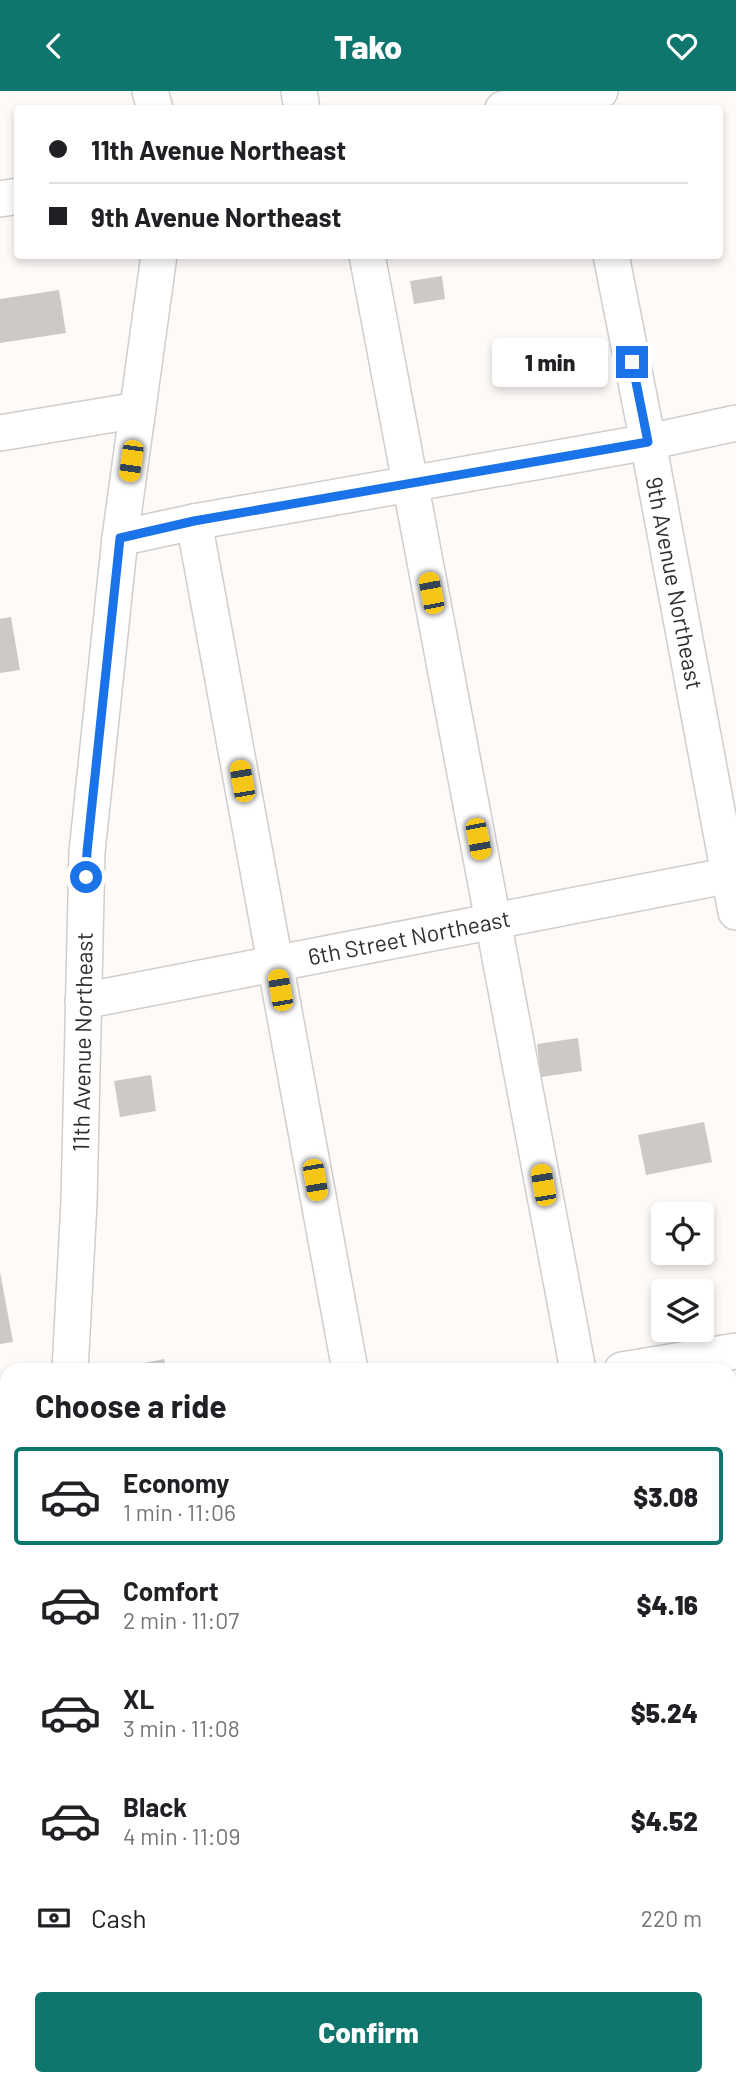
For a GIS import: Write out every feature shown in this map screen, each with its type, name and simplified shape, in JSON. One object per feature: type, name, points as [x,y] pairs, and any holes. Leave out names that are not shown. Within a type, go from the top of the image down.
[{"type":"street","points":[[528,105],[585,96]]},
{"type":"street","name":"11th Avenue Northeast","points":[[69,1363],[79,1202],[87,852],[120,538],[158,259]]},
{"type":"street","points":[[368,259],[577,1363]]},
{"type":"street","name":"9th Avenue Northeast","points":[[612,259],[733,874],[736,912]]},
{"type":"street","points":[[0,433],[138,410]]},
{"type":"street","points":[[120,538],[194,521],[648,442],[736,423]]},
{"type":"street","points":[[194,521],[349,1363]]},
{"type":"street","name":"6th Street Northeast","points":[[83,1000],[733,874]]},
{"type":"street","points":[[664,1363],[736,1351]]},
{"type":"building","points":[[442,276],[445,299],[414,304],[410,281]]},
{"type":"building","points":[[59,290],[66,333],[0,343],[0,299]]},
{"type":"building","points":[[11,617],[20,670],[0,673],[0,619]]},
{"type":"building","points":[[578,1038],[582,1071],[541,1077],[537,1044]]},
{"type":"building","points":[[151,1075],[156,1111],[120,1117],[114,1081]]},
{"type":"building","points":[[704,1122],[712,1162],[646,1175],[638,1135]]},
{"type":"building","points":[[0,1272],[13,1342],[0,1344]]},
{"type":"building","points":[[164,1359],[165,1363],[144,1363]]},
{"type":"route","points":[[86,877],[120,538],[194,521],[648,442],[632,362]]}]
